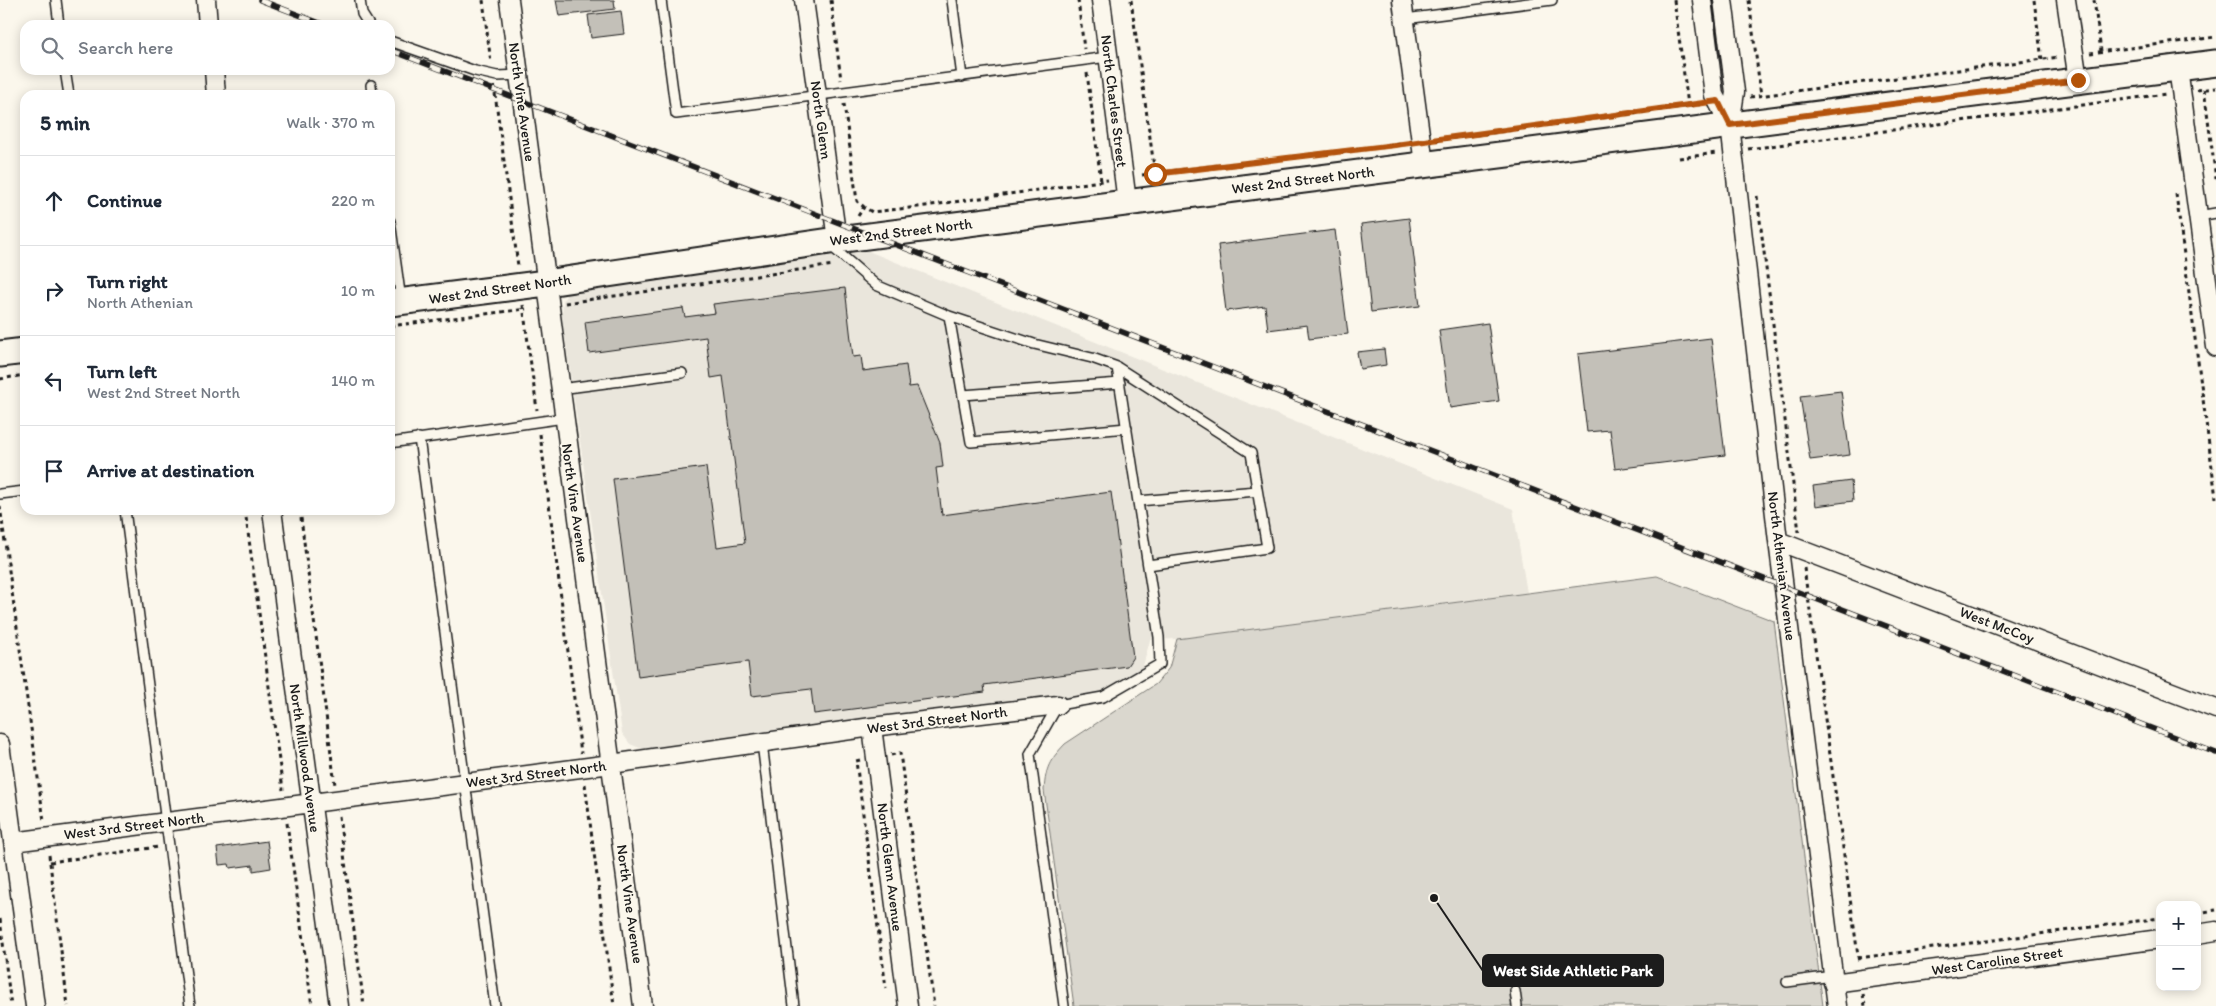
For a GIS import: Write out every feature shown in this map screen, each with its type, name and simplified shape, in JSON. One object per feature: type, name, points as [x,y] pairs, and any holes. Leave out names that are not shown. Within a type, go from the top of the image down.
[{"type":"street","points":[[206,0],[208,20]]},
{"type":"street","name":"North Vine Avenue","points":[[509,0],[643,1006]]},
{"type":"street","name":"North Glenn","points":[[804,0],[817,96],[831,241]]},
{"type":"street","name":"North Charles Street","points":[[1101,0],[1127,202]]},
{"type":"street","points":[[1402,0],[1423,153]]},
{"type":"street","points":[[1702,0],[1714,95],[1726,100],[1735,92],[1723,0]]},
{"type":"street","points":[[2066,0],[2078,80]]},
{"type":"street","name":"West 2nd Street North","points":[[396,303],[831,241],[1127,202],[1423,153],[1730,125],[2216,62]]},
{"type":"street","points":[[2178,68],[2216,348]]},
{"type":"street","points":[[214,75],[216,90]]},
{"type":"street","name":"North Athenian Avenue","points":[[1726,100],[1778,541],[1836,1006]]},
{"type":"street","points":[[0,354],[20,352]]},
{"type":"street","name":"North Millwood Avenue","points":[[273,515],[339,1006]]},
{"type":"street","name":"West McCoy","points":[[1778,541],[2216,709]]},
{"type":"street","name":"West 3rd Street North","points":[[13,842],[464,784],[872,727],[1058,705]]},
{"type":"street","name":"North Glenn Avenue","points":[[872,727],[908,1006]]},
{"type":"street","points":[[0,744],[35,1006]]},
{"type":"street","points":[[2201,933],[2216,931]]},
{"type":"street","name":"West Caroline Street","points":[[1833,979],[1861,979],[2156,940]]},
{"type":"lane","points":[[56,0],[58,20]]},
{"type":"lane","points":[[360,0],[362,14],[365,20]]},
{"type":"lane","points":[[661,0],[676,114],[1108,57]]},
{"type":"lane","points":[[952,0],[962,77]]},
{"type":"lane","points":[[1405,19],[1552,0]]},
{"type":"lane","points":[[395,43],[476,71],[492,75],[519,75]]},
{"type":"lane","points":[[66,75],[68,90]]},
{"type":"lane","points":[[2198,216],[2216,214]]},
{"type":"lane","points":[[831,241],[850,263],[876,285],[949,316],[1034,344],[1092,358],[1117,367],[1250,453],[1266,548],[1148,565]]},
{"type":"lane","points":[[395,289],[396,303]]},
{"type":"lane","points":[[949,316],[971,442],[1127,428]]},
{"type":"lane","points":[[1064,1006],[1030,754],[1058,705],[1103,696],[1160,664],[1160,637],[1117,367]]},
{"type":"lane","points":[[560,389],[682,373]]},
{"type":"lane","points":[[963,395],[1120,383]]},
{"type":"lane","points":[[395,442],[564,418]]},
{"type":"lane","points":[[419,438],[495,1006]]},
{"type":"lane","points":[[1138,501],[1257,491]]},
{"type":"lane","points":[[0,494],[20,492]]},
{"type":"lane","points":[[126,515],[190,1006]]},
{"type":"lane","points":[[762,743],[794,1006]]},
{"type":"lane","points":[[1787,982],[1833,979]]},
{"type":"lane","points":[[1514,991],[1517,1006]]},
{"type":"path","points":[[482,0],[518,269]]},
{"type":"path","points":[[1078,0],[1100,181]]},
{"type":"path","points":[[1131,0],[1155,174]]},
{"type":"path","points":[[1674,0],[1688,105]]},
{"type":"path","points":[[1749,0],[1761,96]]},
{"type":"path","points":[[2034,0],[2042,60]]},
{"type":"path","points":[[2094,0],[2101,52]]},
{"type":"path","points":[[1142,175],[1423,153],[1688,105],[2216,37]]},
{"type":"path","points":[[1679,158],[2216,88]]},
{"type":"path","points":[[2204,89],[2216,179]]},
{"type":"path","points":[[2163,94],[2164,104]]},
{"type":"path","points":[[1752,148],[1753,158]]},
{"type":"path","points":[[856,219],[864,207],[872,212],[1112,179]]},
{"type":"path","points":[[1756,187],[1802,550],[1865,1006]]},
{"type":"path","points":[[2175,190],[2216,498]]},
{"type":"path","points":[[562,303],[850,263]]},
{"type":"path","points":[[523,303],[614,1006]]},
{"type":"path","points":[[395,325],[531,308]]},
{"type":"path","points":[[0,379],[20,376]]},
{"type":"path","points":[[0,505],[50,862],[68,1006]]},
{"type":"path","points":[[246,515],[312,1006]]},
{"type":"path","points":[[301,515],[364,1006]]},
{"type":"path","points":[[50,862],[158,847]]},
{"type":"path","points":[[2201,912],[2216,910]]},
{"type":"path","points":[[0,919],[11,1006]]},
{"type":"path","points":[[1858,958],[2156,919]]},
{"type":"shaded area","points":[[868,251],[1513,509],[1527,593],[1177,639],[1150,640],[1142,670],[1127,683],[1096,694],[642,749],[630,744],[622,733],[562,316],[563,301],[568,292]]},
{"type":"shaded area","points":[[1657,576],[1774,621],[1823,1006],[1074,1006],[1044,790],[1047,770],[1055,755],[1065,744],[1156,684],[1169,668],[1177,639]]},
{"type":"building","points":[[556,0],[614,0],[615,9],[559,16]]},
{"type":"building","points":[[621,11],[624,34],[591,38],[588,15]]},
{"type":"building","points":[[1409,218],[1420,306],[1371,312],[1361,224]]},
{"type":"building","points":[[1335,230],[1348,334],[1309,339],[1307,325],[1268,330],[1265,306],[1226,311],[1218,245]]},
{"type":"building","points":[[845,288],[853,357],[861,356],[863,371],[906,365],[909,387],[917,386],[940,443],[943,467],[936,468],[942,515],[1111,492],[1133,657],[1127,666],[984,685],[985,692],[814,714],[811,689],[752,696],[748,662],[638,677],[613,479],[706,467],[717,547],[745,543],[723,376],[711,378],[706,337],[589,353],[585,322],[683,308],[685,317],[715,313],[713,304]]},
{"type":"building","points":[[1488,323],[1499,401],[1450,408],[1439,330]]},
{"type":"building","points":[[1711,338],[1725,455],[1615,469],[1610,430],[1587,432],[1578,354]]},
{"type":"building","points":[[1384,349],[1386,365],[1360,369],[1357,352]]},
{"type":"building","points":[[1841,391],[1850,455],[1810,460],[1800,396]]},
{"type":"building","points":[[1851,481],[1853,501],[1816,506],[1813,486]]},
{"type":"building","points":[[267,841],[271,868],[253,871],[253,865],[230,868],[229,864],[219,865],[217,848]]},
{"type":"railway","points":[[260,0],[312,20]]},
{"type":"railway","points":[[395,52],[2216,753]]},
{"type":"place","name":"West Side Athletic Park","points":[[1434,898]]},
{"type":"route","points":[[1155,174],[1395,145],[1718,101],[1730,125],[2078,80]]}]
